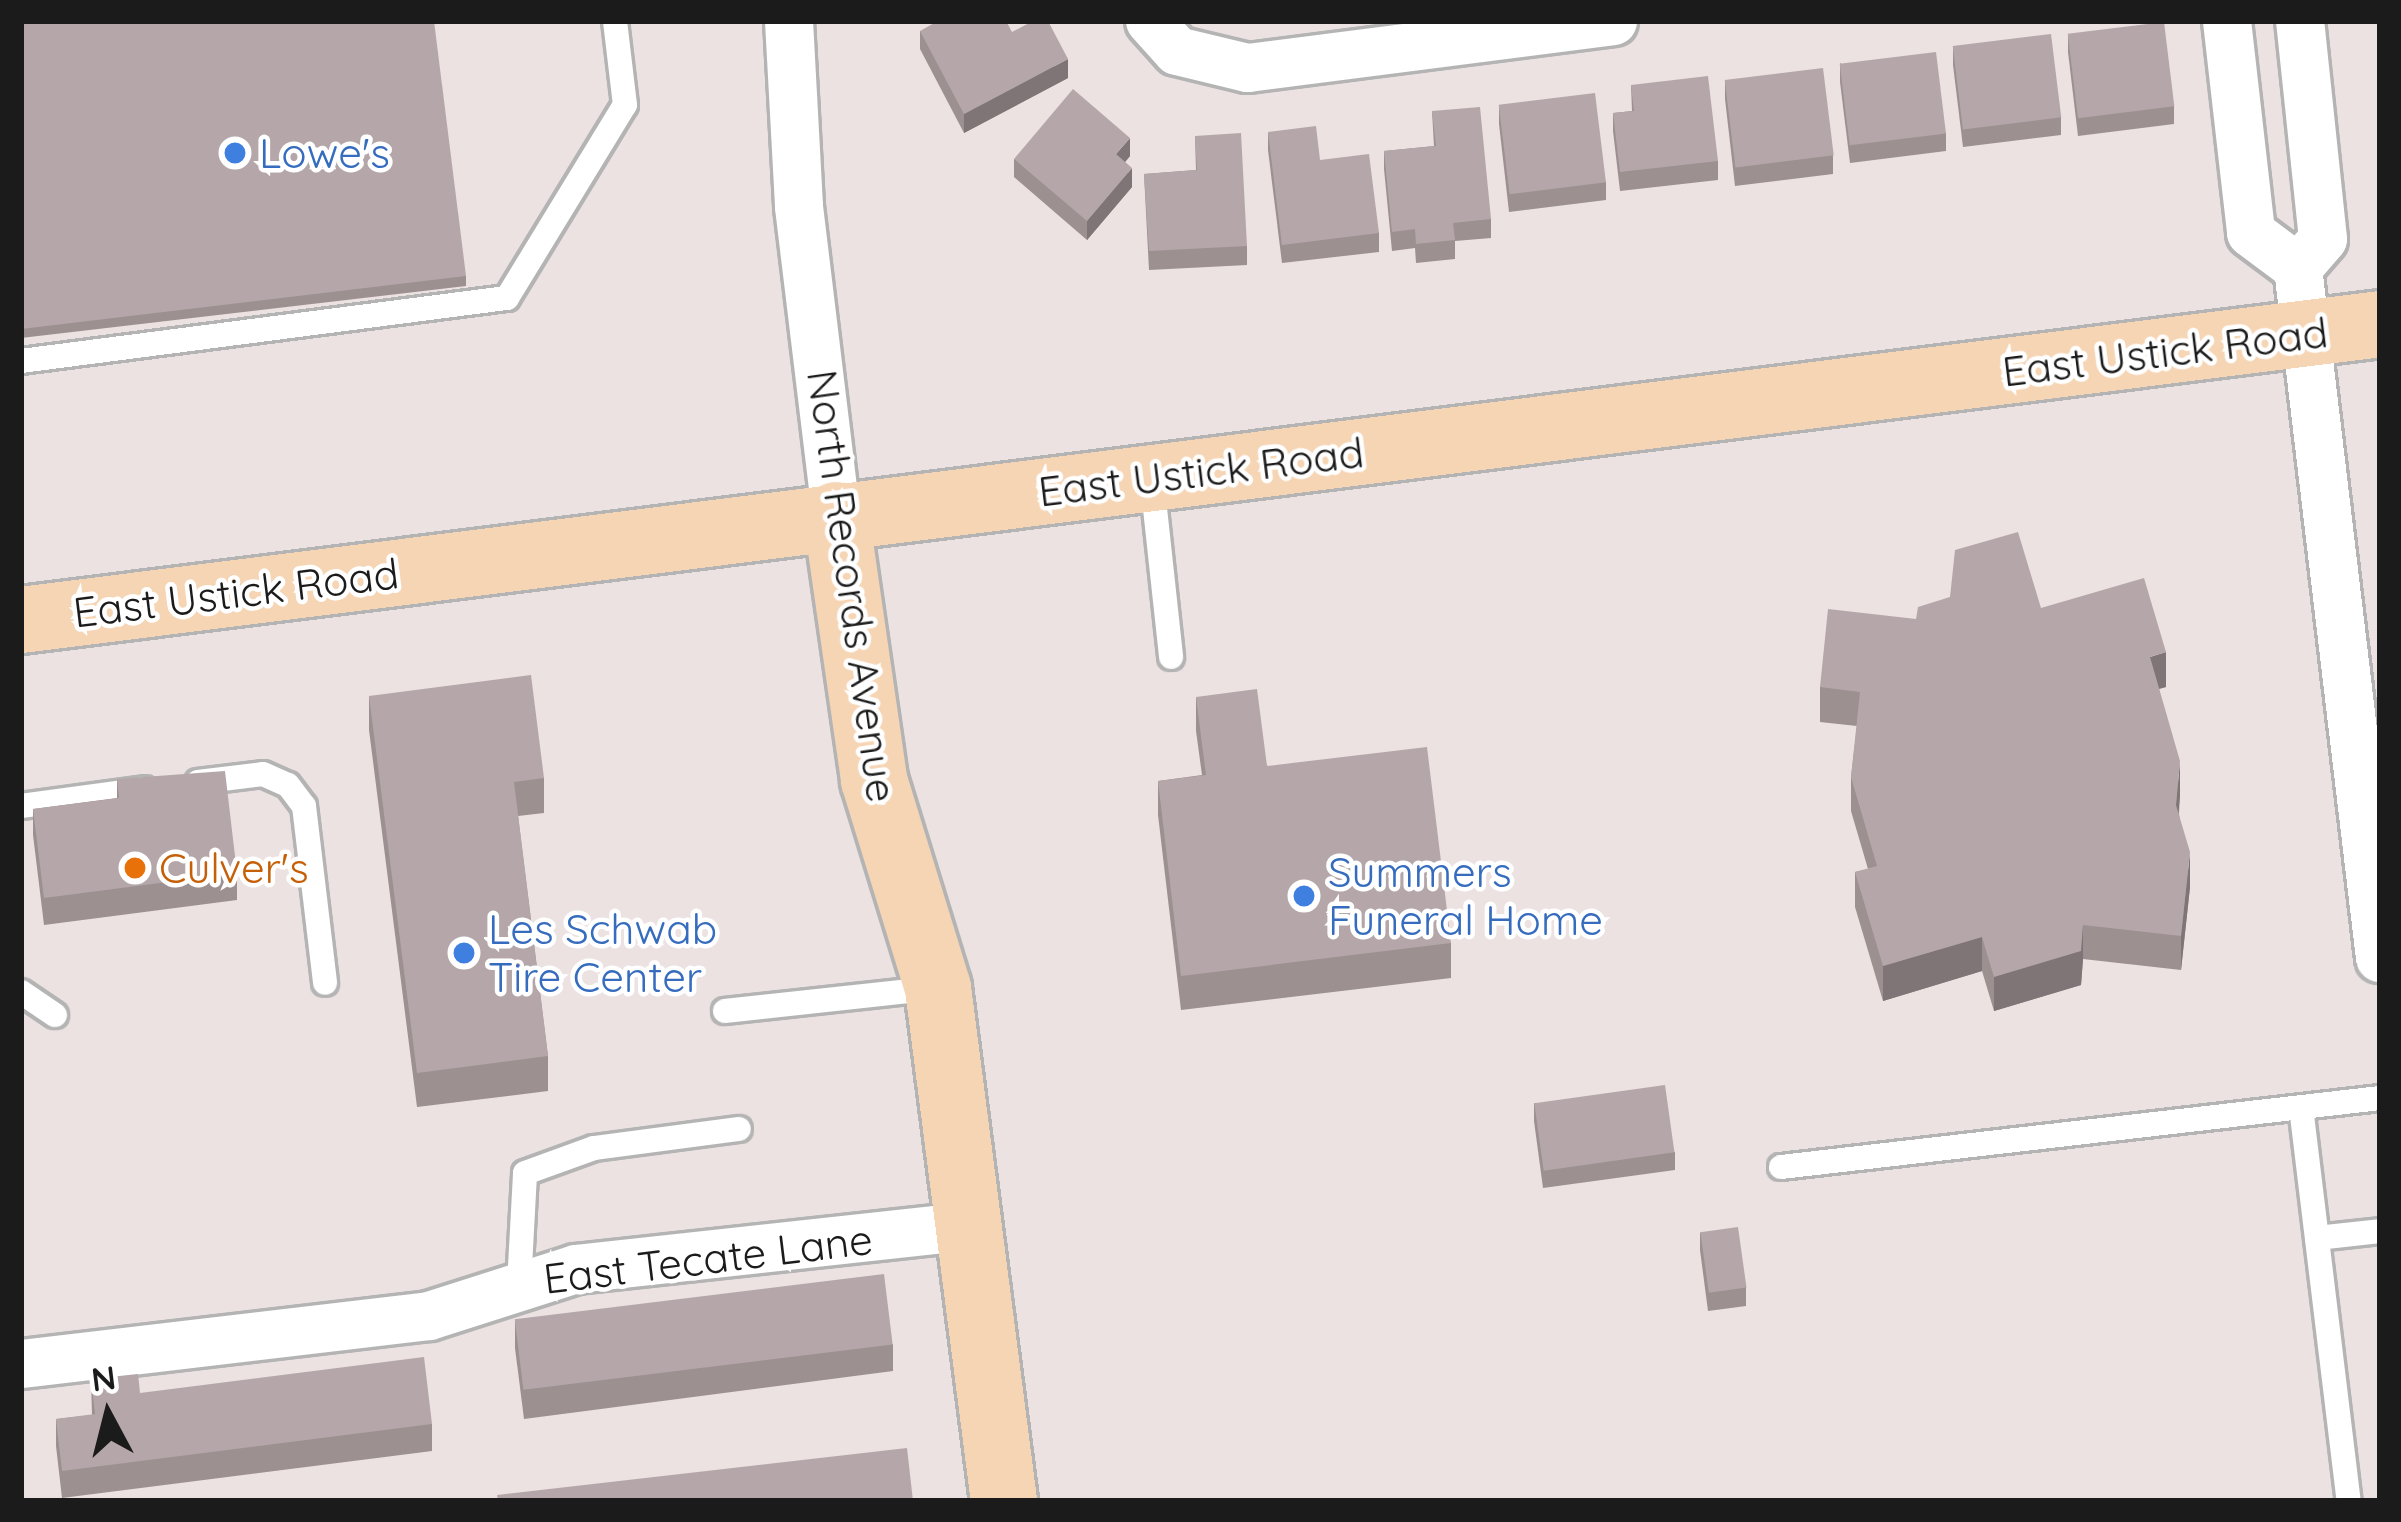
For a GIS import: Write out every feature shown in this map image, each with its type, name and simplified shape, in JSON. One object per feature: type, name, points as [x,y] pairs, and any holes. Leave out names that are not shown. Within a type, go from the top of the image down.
[{"type":"main road","name":"East Ustick Road","points":[[21,620],[2380,324]]},
{"type":"main road","name":"North Records Avenue","points":[[836,515],[874,781],[938,988],[1004,1501]]},
{"type":"street","name":"North Records Avenue","points":[[789,21],[799,206],[836,515]]},
{"type":"street","points":[[1164,36],[1249,68],[1613,21]]},
{"type":"street","points":[[2227,21],[2251,233],[2298,268]]},
{"type":"street","points":[[2300,21],[2323,239],[2298,268],[2380,958]]},
{"type":"street","name":"East Tecate Lane","points":[[21,1364],[429,1316],[576,1269],[972,1226]]},
{"type":"lane","points":[[21,361],[507,298],[625,105],[615,21]]},
{"type":"lane","points":[[1151,478],[1171,657]]},
{"type":"lane","points":[[21,806],[263,774],[288,785],[304,806],[325,983]]},
{"type":"lane","points":[[725,1011],[938,988]]},
{"type":"lane","points":[[21,992],[55,1015]]},
{"type":"lane","points":[[1781,1167],[2380,1098]]},
{"type":"lane","points":[[2301,1107],[2349,1501]]},
{"type":"lane","points":[[519,1285],[525,1173],[594,1148],[739,1129]]},
{"type":"lane","points":[[2317,1238],[2380,1231]]},
{"type":"building","name":"Lowe's","points":[[21,21],[434,21],[466,276],[21,329]]},
{"type":"building","points":[[938,21],[1006,21],[1012,32],[1033,21],[1048,21],[1068,59],[964,114],[920,31]]},
{"type":"building","points":[[2164,22],[2174,106],[2078,118],[2068,34]]},
{"type":"building","points":[[2051,34],[2061,117],[1963,129],[1953,46]]},
{"type":"building","points":[[1936,52],[1946,133],[1850,145],[1840,64]]},
{"type":"building","points":[[1823,68],[1834,155],[1735,167],[1725,80]]},
{"type":"building","points":[[1708,76],[1718,161],[1620,172],[1613,113],[1634,111],[1631,85]]},
{"type":"building","points":[[1073,89],[1130,138],[1116,154],[1132,168],[1087,221],[1014,159]]},
{"type":"building","points":[[1595,93],[1606,182],[1510,194],[1499,105]]},
{"type":"building","points":[[1480,107],[1491,219],[1453,223],[1455,240],[1416,244],[1415,229],[1392,232],[1384,151],[1436,146],[1432,111]]},
{"type":"building","points":[[1316,126],[1320,160],[1369,154],[1379,233],[1282,245],[1268,132]]},
{"type":"building","points":[[1241,133],[1247,246],[1149,251],[1144,174],[1197,170],[1195,136]]},
{"type":"building","points":[[2018,532],[2041,608],[2144,578],[2166,652],[2150,657],[2180,761],[2176,805],[2190,852],[2181,936],[2083,925],[2081,951],[1994,977],[1982,937],[1883,966],[1855,872],[1877,866],[1851,777],[1860,692],[1820,687],[1828,609],[1916,619],[1918,607],[1950,597],[1955,550]]},
{"type":"building","name":"Les Schwab Tire Center","points":[[531,675],[544,778],[514,782],[548,1056],[417,1073],[369,696]]},
{"type":"building","name":"Summers Funeral Home","points":[[1257,689],[1267,766],[1427,747],[1451,943],[1181,976],[1158,781],[1206,775],[1196,697]]},
{"type":"building","name":"Culver's","points":[[225,771],[237,873],[44,898],[33,809],[119,798],[117,779]]},
{"type":"building","points":[[1665,1085],[1674,1152],[1544,1171],[1534,1103]]},
{"type":"building","points":[[1738,1227],[1746,1287],[1709,1293],[1700,1232]]},
{"type":"building","points":[[884,1274],[893,1344],[523,1390],[515,1319]]},
{"type":"building","points":[[424,1357],[432,1424],[62,1471],[56,1419],[95,1414],[91,1379],[138,1374],[140,1393]]},
{"type":"building","points":[[907,1448],[913,1501],[498,1501],[497,1495]]},
{"type":"place","name":"Lowe's","points":[[235,153]]},
{"type":"place","name":"Culver's","points":[[135,868]]},
{"type":"place","name":"Summers Funeral Home","points":[[1304,896]]},
{"type":"place","name":"Les Schwab Tire Center","points":[[464,953]]}]
